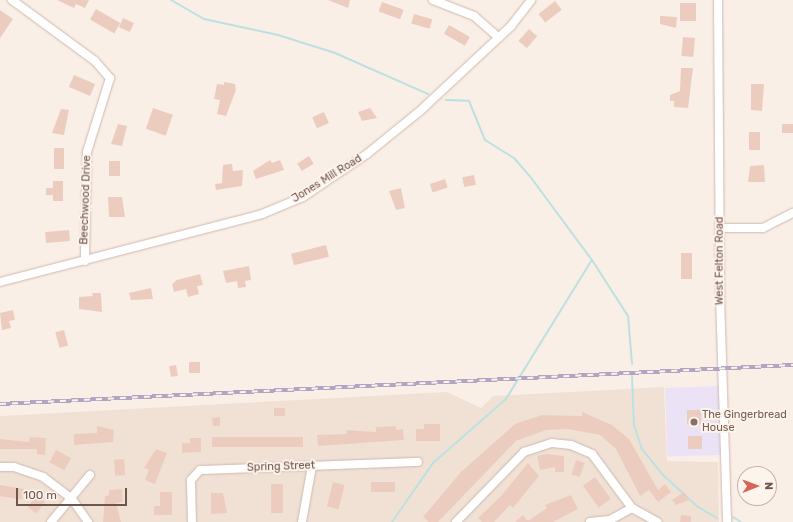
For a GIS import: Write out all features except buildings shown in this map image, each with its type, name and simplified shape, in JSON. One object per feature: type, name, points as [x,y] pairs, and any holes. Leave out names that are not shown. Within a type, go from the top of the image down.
[{"type":"street","name":"Beechwood Drive","points":[[12,0],[95,61],[110,78],[87,152],[85,260]]},
{"type":"street","points":[[433,0],[474,16],[500,38]]},
{"type":"street","name":"Jones Mill Road","points":[[0,282],[262,214],[303,197],[394,133],[500,38],[531,0]]},
{"type":"street","name":"West Felton Road","points":[[718,0],[720,228],[727,522]]},
{"type":"street","points":[[720,228],[763,228],[793,213]]},
{"type":"street","points":[[456,522],[520,456],[552,443],[571,445],[592,454],[632,508],[657,522]]},
{"type":"street","name":"Spring Street","points":[[192,522],[192,480],[200,470],[418,462]]},
{"type":"street","points":[[302,522],[312,466]]},
{"type":"street","points":[[0,467],[14,467],[43,477],[72,498],[88,522]]},
{"type":"street","points":[[52,522],[90,475]]},
{"type":"street","points":[[590,522],[610,520],[632,508]]},
{"type":"shaded area","name":"The Gingerbread House","points":[[719,386],[721,455],[667,457],[665,388]]},
{"type":"shaded area","points":[[664,387],[667,461],[718,462],[719,522],[392,522],[423,477],[391,522],[0,522],[0,416],[447,392],[481,408],[493,396]]},
{"type":"waterway","points":[[171,0],[204,19],[278,35],[335,53],[428,94]]},
{"type":"waterway","points":[[446,100],[469,101],[485,140],[514,158],[529,175],[592,260],[628,316],[632,364]]},
{"type":"waterway","points":[[392,522],[433,463],[506,399],[592,260]]},
{"type":"waterway","points":[[632,376],[634,425],[642,449],[663,475],[698,507],[717,518]]},
{"type":"waterway","points":[[733,517],[741,522]]},
{"type":"railway","points":[[0,404],[793,365]]},
{"type":"place","name":"The Gingerbread House","points":[[694,422]]}]
